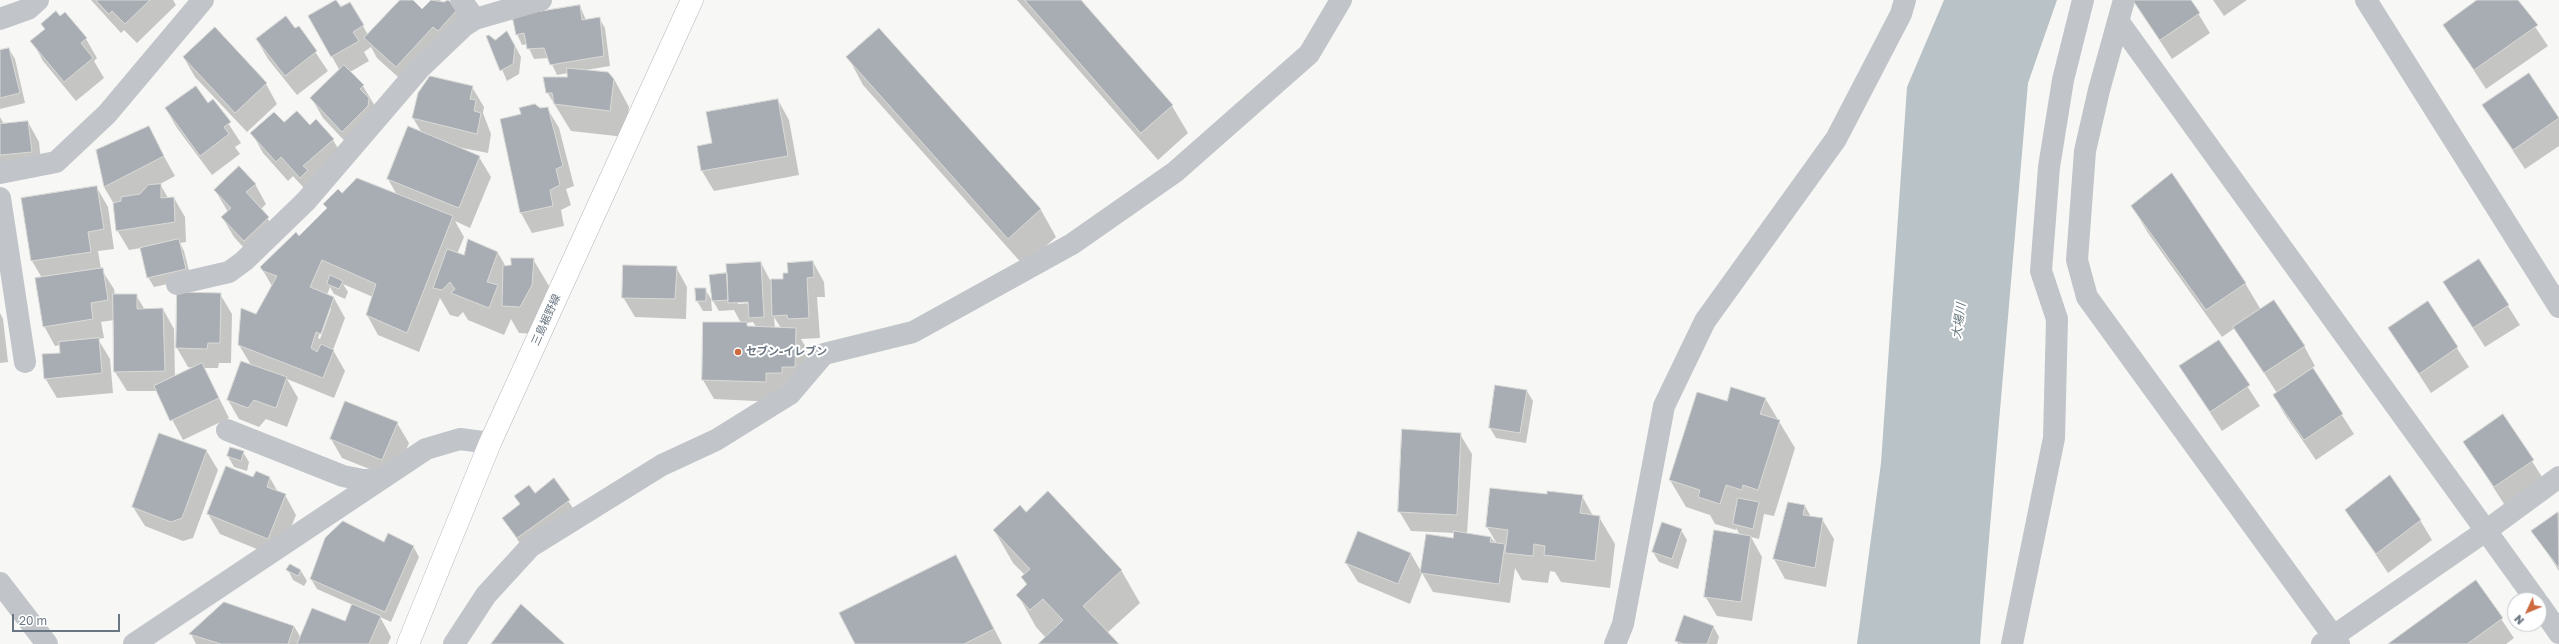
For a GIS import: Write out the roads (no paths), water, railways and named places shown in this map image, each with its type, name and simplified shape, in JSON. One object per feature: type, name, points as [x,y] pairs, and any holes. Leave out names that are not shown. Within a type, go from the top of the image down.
[{"type":"main road","name":"三島裾野線","points":[[408,644],[490,443],[692,0]]},
{"type":"street","points":[[0,19],[28,9],[38,0]]},
{"type":"street","points":[[0,172],[56,162],[107,114],[203,0]]},
{"type":"street","points":[[461,0],[475,19]]},
{"type":"street","points":[[177,284],[228,272],[244,261],[306,201],[420,68],[464,26],[475,19],[541,0]]},
{"type":"street","points":[[454,644],[486,595],[530,546],[662,465],[716,440],[790,394],[824,354],[913,332],[1072,244],[1175,172],[1309,54],[1341,0]]},
{"type":"street","points":[[1615,644],[1623,624],[1664,406],[1705,321],[1836,139],[1901,14],[1905,0]]},
{"type":"street","points":[[2012,644],[2054,438],[2057,319],[2041,270],[2049,167],[2063,80],[2083,0]]},
{"type":"street","points":[[2124,0],[2085,151],[2077,260],[2087,297],[2332,641],[2559,477]]},
{"type":"street","points":[[2366,0],[2559,307]]},
{"type":"street","points":[[2118,21],[2530,592]]},
{"type":"street","points":[[0,198],[25,362]]},
{"type":"street","points":[[227,430],[343,476],[363,480],[379,480]]},
{"type":"street","points":[[134,644],[426,449],[443,442],[460,439],[490,443]]},
{"type":"street","points":[[0,583],[47,644]]},
{"type":"street","points":[[2547,616],[2559,633]]},
{"type":"water","name":"大場川","points":[[1944,0],[2057,0],[2028,83],[1980,644],[1857,644],[1881,463],[1907,87]]},
{"type":"place","name":"セブン-イレブン","points":[[738,352]]}]
